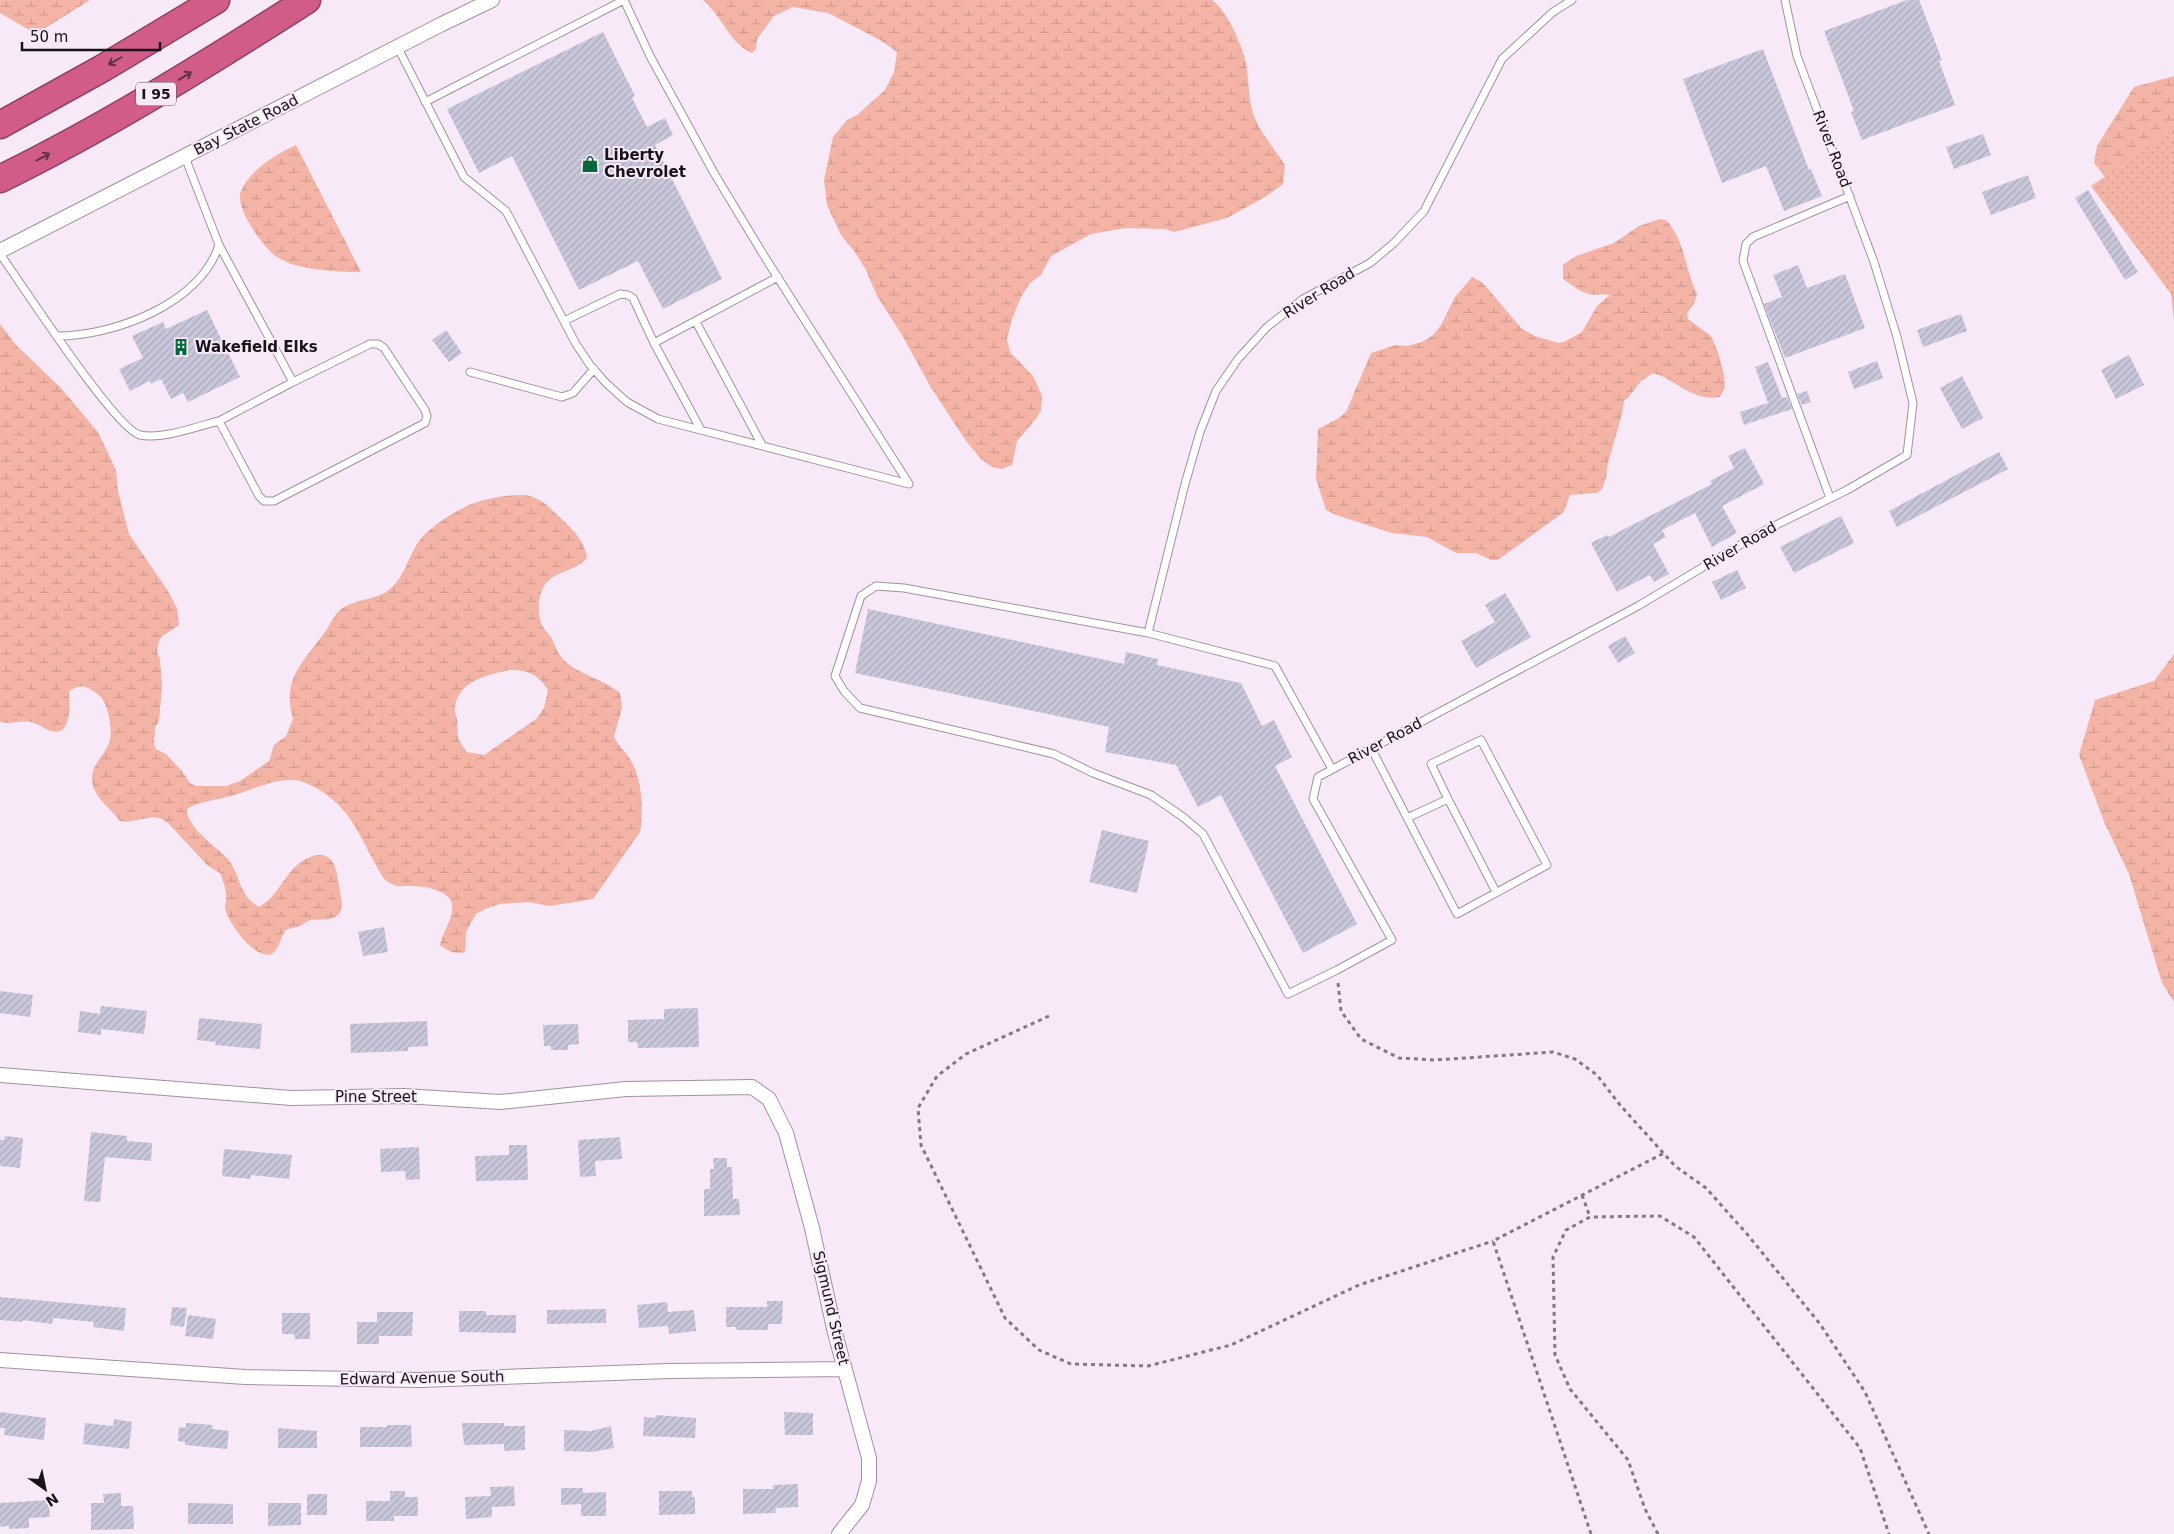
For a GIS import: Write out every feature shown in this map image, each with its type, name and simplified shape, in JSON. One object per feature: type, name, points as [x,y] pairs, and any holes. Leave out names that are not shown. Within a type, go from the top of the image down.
[{"type":"highway","points":[[0,125],[103,68],[216,0]]},
{"type":"highway","name":"I 95","points":[[0,179],[89,132],[162,90],[307,0]]},
{"type":"street","name":"Bay State Road","points":[[0,252],[397,46],[492,0]]},
{"type":"street","name":"Pine Street","points":[[0,1075],[72,1079],[291,1098],[404,1096],[500,1102],[626,1089],[752,1088]]},
{"type":"street","name":"Sigmund Street","points":[[752,1088],[769,1099],[786,1133],[812,1228],[845,1369],[869,1458],[869,1481],[862,1505],[839,1534]]},
{"type":"street","name":"Edward Avenue South","points":[[0,1360],[245,1377],[420,1380],[669,1371],[845,1369]]},
{"type":"lane","points":[[397,46],[425,102],[465,178],[506,211],[576,344],[594,369],[613,390],[645,413],[658,419],[909,484],[714,173],[654,64],[624,0],[425,102]]},
{"type":"lane","name":"River Road","points":[[1572,0],[1553,12],[1502,59],[1424,211],[1394,243],[1370,263],[1303,299],[1267,327],[1238,359],[1216,391],[1200,432],[1184,484],[1148,633],[1275,666],[1332,769],[1638,606],[1760,532],[1830,498],[1907,455],[1913,403],[1897,337],[1880,281],[1850,196],[1797,56],[1785,0]]},
{"type":"lane","points":[[185,157],[219,245],[293,382]]},
{"type":"lane","points":[[1830,498],[1743,261],[1746,244],[1753,237],[1850,196]]},
{"type":"lane","points":[[57,336],[79,336],[122,325],[172,301],[190,288],[203,275],[215,257],[219,245]]},
{"type":"lane","points":[[0,252],[57,336],[119,419],[139,435],[151,436],[219,420],[293,382],[376,343],[384,348],[425,410],[427,419],[421,426],[270,502],[264,501],[259,496],[219,420]]},
{"type":"lane","points":[[654,343],[778,277]]},
{"type":"lane","points":[[564,321],[618,295],[628,295],[635,300],[654,343],[701,430]]},
{"type":"lane","points":[[696,322],[762,446]]},
{"type":"lane","points":[[470,372],[565,397],[573,393],[594,369]]},
{"type":"lane","points":[[1148,633],[904,588],[876,586],[861,596],[835,676],[844,691],[860,708],[1054,754],[1093,773],[1151,795],[1203,834],[1288,994],[1392,940],[1313,799],[1318,777],[1332,769]]},
{"type":"lane","points":[[1371,748],[1457,914],[1547,865],[1481,740],[1431,764],[1496,892]]},
{"type":"lane","points":[[1407,818],[1448,798]]},
{"type":"path","points":[[1337,970],[1340,1011],[1361,1039],[1399,1058],[1436,1060],[1553,1052],[1575,1059],[1597,1075],[1620,1105],[1675,1166],[1706,1188],[1747,1234],[1820,1324],[1865,1392],[1929,1534]]},
{"type":"path","points":[[1050,1016],[966,1054],[937,1076],[918,1108],[921,1145],[1005,1318],[1039,1350],[1071,1364],[1148,1366],[1231,1344],[1358,1285],[1493,1241],[1664,1153]]},
{"type":"path","points":[[1582,1196],[1590,1217]]},
{"type":"path","points":[[1658,1534],[1646,1509],[1628,1460],[1570,1389],[1556,1355],[1553,1257],[1566,1230],[1590,1217],[1660,1216],[1694,1238],[1860,1448],[1889,1534]]},
{"type":"path","points":[[1493,1241],[1591,1534]]},
{"type":"green space","points":[[0,0],[90,0],[36,34],[0,13]]},
{"type":"green space","points":[[703,0],[1212,0],[1218,5],[1233,28],[1241,47],[1246,63],[1253,113],[1263,134],[1285,165],[1283,184],[1265,197],[1227,218],[1174,232],[1165,229],[1126,228],[1091,234],[1051,256],[1041,275],[1030,283],[1020,299],[1007,339],[1010,352],[1033,376],[1042,395],[1041,410],[1036,419],[1017,441],[1012,465],[1002,469],[992,467],[981,459],[966,441],[930,386],[902,335],[877,296],[866,270],[841,235],[827,205],[824,180],[833,137],[847,120],[857,115],[885,90],[894,72],[897,52],[880,40],[828,13],[793,7],[774,16],[757,39],[756,49],[752,53],[737,43],[710,6]]},
{"type":"green space","points":[[2174,76],[2174,321],[2168,266],[2139,221],[2094,163],[2097,146],[2134,87]]},
{"type":"green space","points":[[2174,129],[2174,298],[2091,186]]},
{"type":"green space","points":[[296,145],[361,272],[304,267],[276,257],[256,233],[245,215],[240,198],[245,183],[264,164]]},
{"type":"green space","points":[[1660,219],[1666,220],[1677,237],[1697,294],[1694,304],[1687,313],[1688,319],[1711,336],[1718,352],[1725,387],[1720,397],[1710,398],[1701,396],[1653,373],[1640,382],[1624,401],[1602,489],[1597,493],[1570,495],[1564,512],[1498,560],[1491,560],[1476,553],[1456,553],[1427,537],[1392,533],[1326,510],[1316,479],[1318,429],[1346,412],[1371,353],[1396,345],[1407,346],[1422,342],[1432,336],[1441,325],[1455,297],[1472,277],[1483,283],[1522,329],[1535,336],[1558,343],[1564,342],[1582,332],[1597,306],[1610,295],[1594,295],[1582,292],[1563,279],[1563,265],[1576,256],[1614,243],[1639,226]]},
{"type":"green space","points":[[0,324],[17,346],[60,387],[98,432],[116,470],[118,491],[129,534],[168,591],[177,608],[179,625],[161,637],[158,644],[157,652],[160,659],[162,686],[159,721],[155,727],[154,744],[156,749],[166,754],[182,771],[190,783],[196,786],[226,786],[240,781],[269,761],[274,745],[286,736],[293,719],[290,693],[292,682],[302,662],[342,608],[352,603],[381,595],[391,588],[401,576],[414,548],[427,532],[449,516],[472,504],[498,497],[524,495],[545,503],[574,531],[583,544],[587,558],[573,568],[553,577],[542,590],[539,602],[540,620],[557,651],[567,663],[620,693],[622,708],[614,736],[630,759],[637,775],[642,804],[640,832],[593,899],[550,906],[528,902],[500,904],[485,909],[476,914],[466,932],[465,952],[455,953],[440,945],[450,920],[451,900],[437,890],[424,887],[396,886],[384,879],[348,816],[339,805],[314,787],[299,781],[283,780],[192,806],[187,809],[191,823],[228,859],[243,891],[259,907],[267,902],[302,861],[318,855],[324,856],[329,858],[335,867],[342,906],[340,912],[331,919],[311,920],[286,930],[275,951],[267,955],[251,947],[231,922],[225,907],[226,893],[220,873],[208,866],[169,824],[162,819],[154,817],[126,822],[120,821],[99,798],[93,787],[92,775],[107,748],[111,734],[106,706],[98,694],[82,686],[69,691],[68,717],[63,729],[58,731],[51,731],[30,722],[0,722]],"holes":[[[509,670],[527,672],[541,680],[548,690],[544,708],[536,719],[484,755],[467,752],[459,740],[455,711],[457,699],[461,691],[467,685],[483,677]]]},
{"type":"green space","points":[[2174,654],[2174,1002],[2162,983],[2129,874],[2105,824],[2079,755],[2095,700],[2154,681]]},
{"type":"building","points":[[1907,0],[1919,0],[1942,60],[1939,61],[1955,105],[1862,140],[1851,112],[1854,111],[1824,31]]},
{"type":"building","name":"Liberty Chevrolet","points":[[603,32],[635,96],[632,98],[647,127],[665,118],[673,135],[655,145],[722,279],[663,309],[638,261],[579,290],[512,156],[479,173],[447,109]]},
{"type":"building","points":[[1763,49],[1809,170],[1811,169],[1822,196],[1784,211],[1766,166],[1722,183],[1683,79]]},
{"type":"building","points":[[1983,134],[1991,155],[1954,169],[1946,147]]},
{"type":"building","points":[[2028,175],[2036,198],[1991,215],[1982,192]]},
{"type":"building","points":[[2088,190],[2138,272],[2125,280],[2075,198]]},
{"type":"building","points":[[1798,265],[1807,288],[1845,274],[1865,328],[1785,358],[1764,304],[1782,297],[1773,275]]},
{"type":"building","name":"Wakefield Elks","points":[[207,310],[240,377],[188,402],[183,393],[171,399],[161,379],[151,384],[150,381],[130,391],[119,369],[143,358],[132,336],[163,322],[166,329]]},
{"type":"building","points":[[1961,314],[1967,331],[1923,347],[1917,330]]},
{"type":"building","points":[[446,330],[462,353],[449,362],[432,340]]},
{"type":"building","points":[[2129,355],[2144,385],[2116,399],[2101,370]]},
{"type":"building","points":[[1877,361],[1883,378],[1854,389],[1848,372]]},
{"type":"building","points":[[1768,362],[1782,398],[1787,397],[1792,409],[1744,425],[1740,412],[1768,403],[1755,367]]},
{"type":"building","points":[[1962,376],[1983,418],[1962,429],[1940,388]]},
{"type":"building","points":[[1807,391],[1811,402],[1802,405],[1797,394]]},
{"type":"building","points":[[1745,448],[1764,484],[1722,506],[1737,533],[1712,547],[1695,513],[1662,530],[1666,537],[1653,544],[1669,574],[1654,582],[1650,575],[1617,592],[1591,543],[1607,535],[1609,537],[1712,484],[1710,481],[1734,468],[1728,456]]},
{"type":"building","points":[[1999,452],[2008,469],[1897,527],[1889,511]]},
{"type":"building","points":[[1841,516],[1854,543],[1794,573],[1780,547]]},
{"type":"building","points":[[1737,570],[1746,588],[1721,600],[1712,582]]},
{"type":"building","points":[[1505,593],[1531,637],[1476,668],[1461,641],[1495,622],[1485,605]]},
{"type":"building","points":[[868,609],[1124,664],[1126,652],[1158,659],[1157,665],[1241,683],[1262,726],[1274,720],[1292,757],[1275,766],[1357,924],[1303,953],[1221,795],[1198,807],[1176,765],[1105,752],[1109,727],[855,673]]},
{"type":"building","points":[[1625,636],[1635,653],[1618,663],[1608,646]]},
{"type":"building","points":[[1102,830],[1149,841],[1137,893],[1089,882]]},
{"type":"building","points":[[384,927],[388,952],[363,956],[358,932]]},
{"type":"building","points":[[0,991],[33,995],[30,1017],[0,1013]]},
{"type":"building","points":[[101,1006],[147,1011],[144,1034],[101,1029],[101,1035],[78,1032],[80,1011],[100,1014]]},
{"type":"building","points":[[698,1008],[699,1047],[638,1048],[637,1042],[628,1042],[628,1020],[664,1019],[664,1009]]},
{"type":"building","points":[[199,1018],[262,1024],[260,1049],[215,1045],[216,1042],[197,1040]]},
{"type":"building","points":[[427,1021],[428,1046],[408,1047],[408,1051],[351,1053],[350,1024]]},
{"type":"building","points":[[578,1024],[579,1044],[568,1045],[568,1050],[551,1050],[551,1046],[544,1046],[543,1025]]},
{"type":"building","points":[[91,1132],[127,1136],[127,1141],[152,1143],[151,1161],[105,1157],[100,1202],[84,1201]]},
{"type":"building","points":[[5,1136],[23,1138],[20,1168],[0,1166],[0,1140],[4,1140]]},
{"type":"building","points":[[620,1137],[622,1159],[595,1161],[596,1176],[580,1177],[578,1140]]},
{"type":"building","points":[[509,1145],[527,1145],[528,1180],[476,1181],[475,1156],[509,1155]]},
{"type":"building","points":[[419,1147],[420,1179],[406,1180],[405,1171],[381,1172],[380,1149]]},
{"type":"building","points":[[224,1149],[292,1155],[289,1179],[251,1175],[250,1179],[222,1176]]},
{"type":"building","points":[[713,1158],[727,1158],[727,1167],[732,1167],[733,1199],[739,1199],[740,1215],[704,1216],[704,1189],[710,1189],[710,1169],[714,1169]]},
{"type":"building","points":[[0,1297],[126,1308],[124,1331],[93,1327],[94,1322],[53,1318],[52,1324],[23,1320],[22,1322],[0,1320]]},
{"type":"building","points":[[767,1301],[783,1301],[782,1324],[768,1324],[768,1330],[736,1330],[736,1327],[726,1327],[726,1307],[767,1307]]},
{"type":"building","points":[[667,1302],[668,1312],[694,1310],[696,1331],[669,1334],[668,1326],[639,1328],[637,1305]]},
{"type":"building","points":[[172,1307],[187,1308],[184,1327],[170,1325]]},
{"type":"building","points":[[606,1309],[606,1323],[547,1324],[547,1310]]},
{"type":"building","points":[[459,1311],[486,1311],[486,1315],[516,1315],[516,1333],[459,1332]]},
{"type":"building","points":[[377,1312],[413,1312],[412,1336],[379,1336],[379,1344],[357,1344],[357,1322],[377,1322]]},
{"type":"building","points":[[282,1313],[310,1313],[310,1339],[295,1339],[294,1334],[282,1334]]},
{"type":"building","points":[[188,1315],[216,1319],[213,1339],[185,1336]]},
{"type":"building","points":[[0,1412],[46,1418],[44,1440],[4,1435],[5,1428],[0,1428]]},
{"type":"building","points":[[784,1412],[813,1413],[813,1435],[785,1435]]},
{"type":"building","points":[[656,1415],[696,1418],[695,1438],[643,1436],[644,1417],[655,1418]]},
{"type":"building","points":[[114,1419],[132,1422],[129,1449],[83,1444],[85,1423],[113,1426]]},
{"type":"building","points":[[186,1423],[213,1425],[212,1429],[229,1431],[227,1449],[185,1445],[185,1442],[178,1441],[179,1427],[186,1428]]},
{"type":"building","points":[[462,1423],[504,1423],[504,1426],[525,1426],[525,1450],[504,1451],[504,1444],[464,1445]]},
{"type":"building","points":[[387,1425],[411,1425],[412,1447],[360,1447],[360,1427],[387,1427]]},
{"type":"building","points":[[611,1426],[614,1448],[592,1452],[564,1451],[564,1430],[591,1431]]},
{"type":"building","points":[[278,1428],[317,1431],[317,1448],[278,1448]]},
{"type":"building","points":[[798,1484],[798,1507],[776,1508],[775,1513],[743,1514],[743,1489],[773,1489],[773,1485]]},
{"type":"building","points":[[514,1486],[515,1506],[492,1507],[492,1517],[466,1519],[465,1497],[491,1496],[490,1487]]},
{"type":"building","points":[[561,1488],[583,1488],[583,1493],[606,1492],[606,1516],[581,1516],[581,1504],[561,1505]]},
{"type":"building","points":[[390,1491],[405,1491],[405,1497],[418,1497],[418,1516],[394,1516],[394,1521],[366,1521],[366,1501],[390,1501]]},
{"type":"building","points":[[659,1491],[692,1491],[692,1497],[695,1497],[695,1514],[659,1515]]},
{"type":"building","points":[[121,1493],[121,1506],[133,1506],[134,1529],[91,1530],[91,1503],[104,1503],[103,1494]]},
{"type":"building","points":[[307,1494],[327,1494],[327,1515],[307,1515]]},
{"type":"building","points":[[49,1500],[50,1517],[29,1518],[29,1528],[9,1529],[9,1526],[0,1527],[0,1503]]},
{"type":"building","points":[[188,1503],[233,1504],[233,1524],[188,1524]]},
{"type":"building","points":[[268,1503],[301,1503],[301,1525],[268,1526]]},
{"type":"place","name":"Liberty Chevrolet","points":[[590,164]]},
{"type":"place","name":"Wakefield Elks","points":[[181,347]]}]
